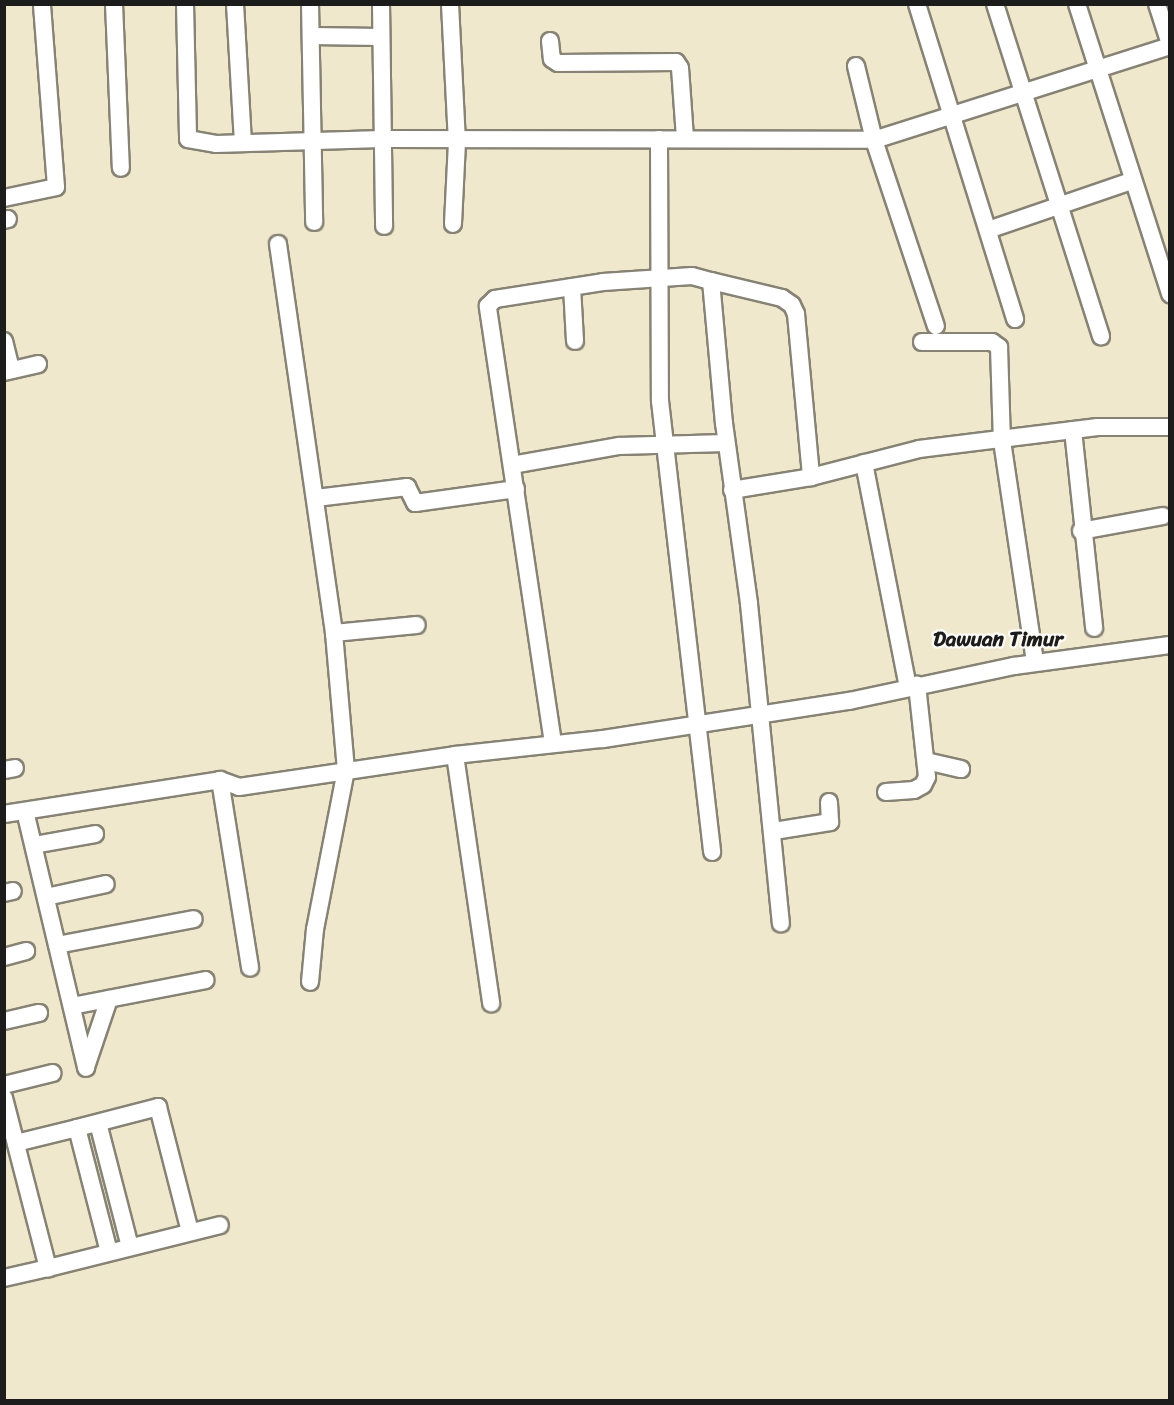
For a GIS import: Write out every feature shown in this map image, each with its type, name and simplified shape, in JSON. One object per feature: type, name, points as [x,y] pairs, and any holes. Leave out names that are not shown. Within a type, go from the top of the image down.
[{"type":"street","points":[[4,198],[56,187],[42,4]]},
{"type":"street","points":[[114,4],[121,168]]},
{"type":"street","points":[[185,4],[188,139],[216,144],[243,141],[312,144],[382,140],[457,142],[685,138],[874,140],[953,118],[1170,45],[1157,4]]},
{"type":"street","points":[[235,4],[243,141]]},
{"type":"street","points":[[310,4],[314,222]]},
{"type":"street","points":[[381,4],[384,226]]},
{"type":"street","points":[[450,4],[457,142],[453,224]]},
{"type":"street","points":[[917,4],[1016,319]]},
{"type":"street","points":[[995,4],[1101,336]]},
{"type":"street","points":[[1077,4],[1131,181],[1170,294]]},
{"type":"street","points":[[311,36],[381,37]]},
{"type":"street","points":[[550,41],[552,59],[558,63],[676,62],[680,68],[685,138]]},
{"type":"street","points":[[856,66],[874,140],[936,326]]},
{"type":"street","points":[[659,140],[658,279],[664,443],[695,726],[712,852]]},
{"type":"street","points":[[988,230],[1131,181]]},
{"type":"street","points":[[278,244],[334,633],[345,770],[315,929],[310,982]]},
{"type":"street","points":[[553,743],[488,306],[495,299],[572,286],[692,276],[782,298],[792,305],[796,314],[811,477]]},
{"type":"street","points":[[711,281],[726,443],[749,604],[758,716],[774,831],[781,923]]},
{"type":"street","points":[[572,286],[575,341]]},
{"type":"street","points":[[4,341],[8,371],[38,364]]},
{"type":"street","points":[[921,342],[996,344],[1000,351],[1002,441],[1035,663]]},
{"type":"street","points":[[732,490],[811,477],[919,449],[1002,441],[1073,430],[1170,428]]},
{"type":"street","points":[[1073,430],[1094,628]]},
{"type":"street","points":[[512,465],[619,446],[726,443]]},
{"type":"street","points":[[864,463],[913,686],[926,761],[923,785],[914,790],[886,792]]},
{"type":"street","points":[[316,498],[407,488],[415,503],[516,489]]},
{"type":"street","points":[[1082,531],[1163,516]]},
{"type":"street","points":[[334,633],[417,625]]},
{"type":"street","points":[[4,814],[220,780],[239,787],[455,755],[695,726],[1035,663],[1170,645]]},
{"type":"street","points":[[455,755],[491,1003]]},
{"type":"street","points":[[926,761],[961,770]]},
{"type":"street","points":[[220,780],[250,968]]},
{"type":"street","points":[[774,831],[830,822],[829,802]]},
{"type":"street","points":[[25,811],[86,1068],[109,999]]},
{"type":"street","points":[[34,845],[95,834]]},
{"type":"street","points":[[46,897],[106,884]]},
{"type":"street","points":[[57,945],[194,919]]},
{"type":"street","points":[[4,957],[26,951]]},
{"type":"street","points":[[72,1006],[206,980]]},
{"type":"street","points":[[4,1021],[39,1013]]},
{"type":"street","points":[[4,1085],[53,1073]]},
{"type":"street","points":[[4,1098],[48,1268]]},
{"type":"street","points":[[16,1143],[158,1107],[190,1232]]},
{"type":"street","points":[[98,1122],[130,1247]]},
{"type":"street","points":[[77,1128],[109,1252]]},
{"type":"street","points":[[4,1278],[220,1225]]},
{"type":"district","name":"Dawuan Timur","points":[[998,639]]}]
